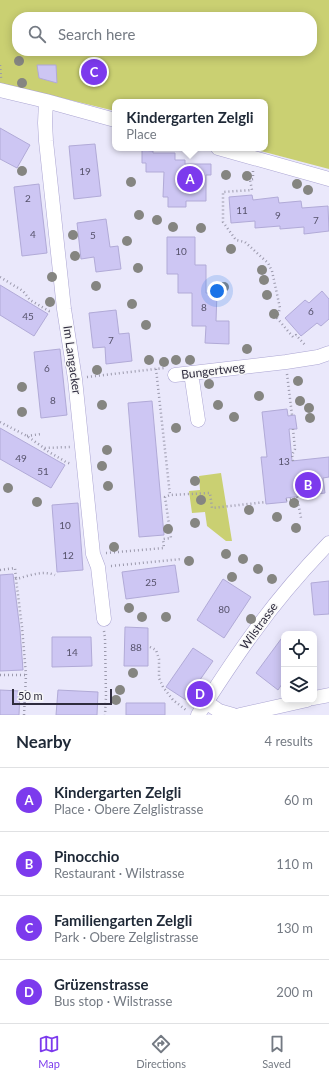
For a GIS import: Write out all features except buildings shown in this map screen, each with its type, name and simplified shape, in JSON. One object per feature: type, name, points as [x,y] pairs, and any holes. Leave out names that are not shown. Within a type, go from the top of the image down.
[{"type":"street","points":[[1,86],[46,101],[112,119]]},
{"type":"street","name":"Im Langacker","points":[[46,101],[46,141],[64,309],[75,379],[95,561],[104,619]]},
{"type":"street","points":[[229,151],[329,179]]},
{"type":"street","name":"Bungertweg","points":[[175,375],[286,362],[329,353]]},
{"type":"street","points":[[191,373],[198,420]]},
{"type":"street","name":"Wilstrasse","points":[[193,713],[206,702],[254,631],[277,602],[329,543]]},
{"type":"street","points":[[317,697],[329,695]]},
{"type":"street","points":[[206,702],[219,711],[233,715]]},
{"type":"street","points":[[240,715],[294,703]]},
{"type":"path","points":[[0,65],[1,86]]},
{"type":"path","points":[[253,164],[253,179],[250,180],[252,190],[223,192],[223,222],[236,240],[246,242],[268,263],[272,271],[280,308],[277,318],[293,337],[296,335],[315,357]]},
{"type":"path","points":[[0,277],[23,290],[30,300],[49,311],[64,309]]},
{"type":"path","points":[[286,362],[292,415]]},
{"type":"path","name":"Bungertweg","points":[[75,379],[169,368],[175,375]]},
{"type":"path","points":[[156,369],[170,495]]},
{"type":"path","points":[[0,422],[27,436],[66,462],[84,464]]},
{"type":"path","points":[[293,429],[295,449],[292,455],[293,461]]},
{"type":"path","points":[[27,436],[41,434]]},
{"type":"path","points":[[44,448],[82,446]]},
{"type":"path","points":[[95,561],[164,548],[163,539],[171,538],[165,497],[170,495],[210,493],[212,508],[266,502]]},
{"type":"path","points":[[286,500],[297,498],[301,518]]},
{"type":"path","points":[[95,561],[182,559]]},
{"type":"path","points":[[0,570],[15,568],[26,675],[24,715]]},
{"type":"path","points":[[16,579],[35,574],[50,573],[55,575]]},
{"type":"path","points":[[104,619],[105,715]]},
{"type":"path","points":[[150,647],[156,650],[159,659],[159,678],[163,687],[173,700],[193,713]]},
{"type":"path","points":[[0,675],[26,675]]},
{"type":"green space","points":[[0,0],[329,0],[329,169],[260,151],[268,151],[268,99],[112,99],[112,110],[0,83]]},
{"type":"green space","points":[[221,473],[232,541],[226,541],[207,526],[205,512],[192,513],[189,491],[200,490],[199,476]]},
{"type":"place","name":"Familiengarten Zelgli","points":[[94,72]]},
{"type":"place","name":"Kindergarten Zelgli","points":[[190,179]]},
{"type":"place","name":"Pinocchio","points":[[308,485]]},
{"type":"place","name":"Grüzenstrasse","points":[[200,694]]}]
